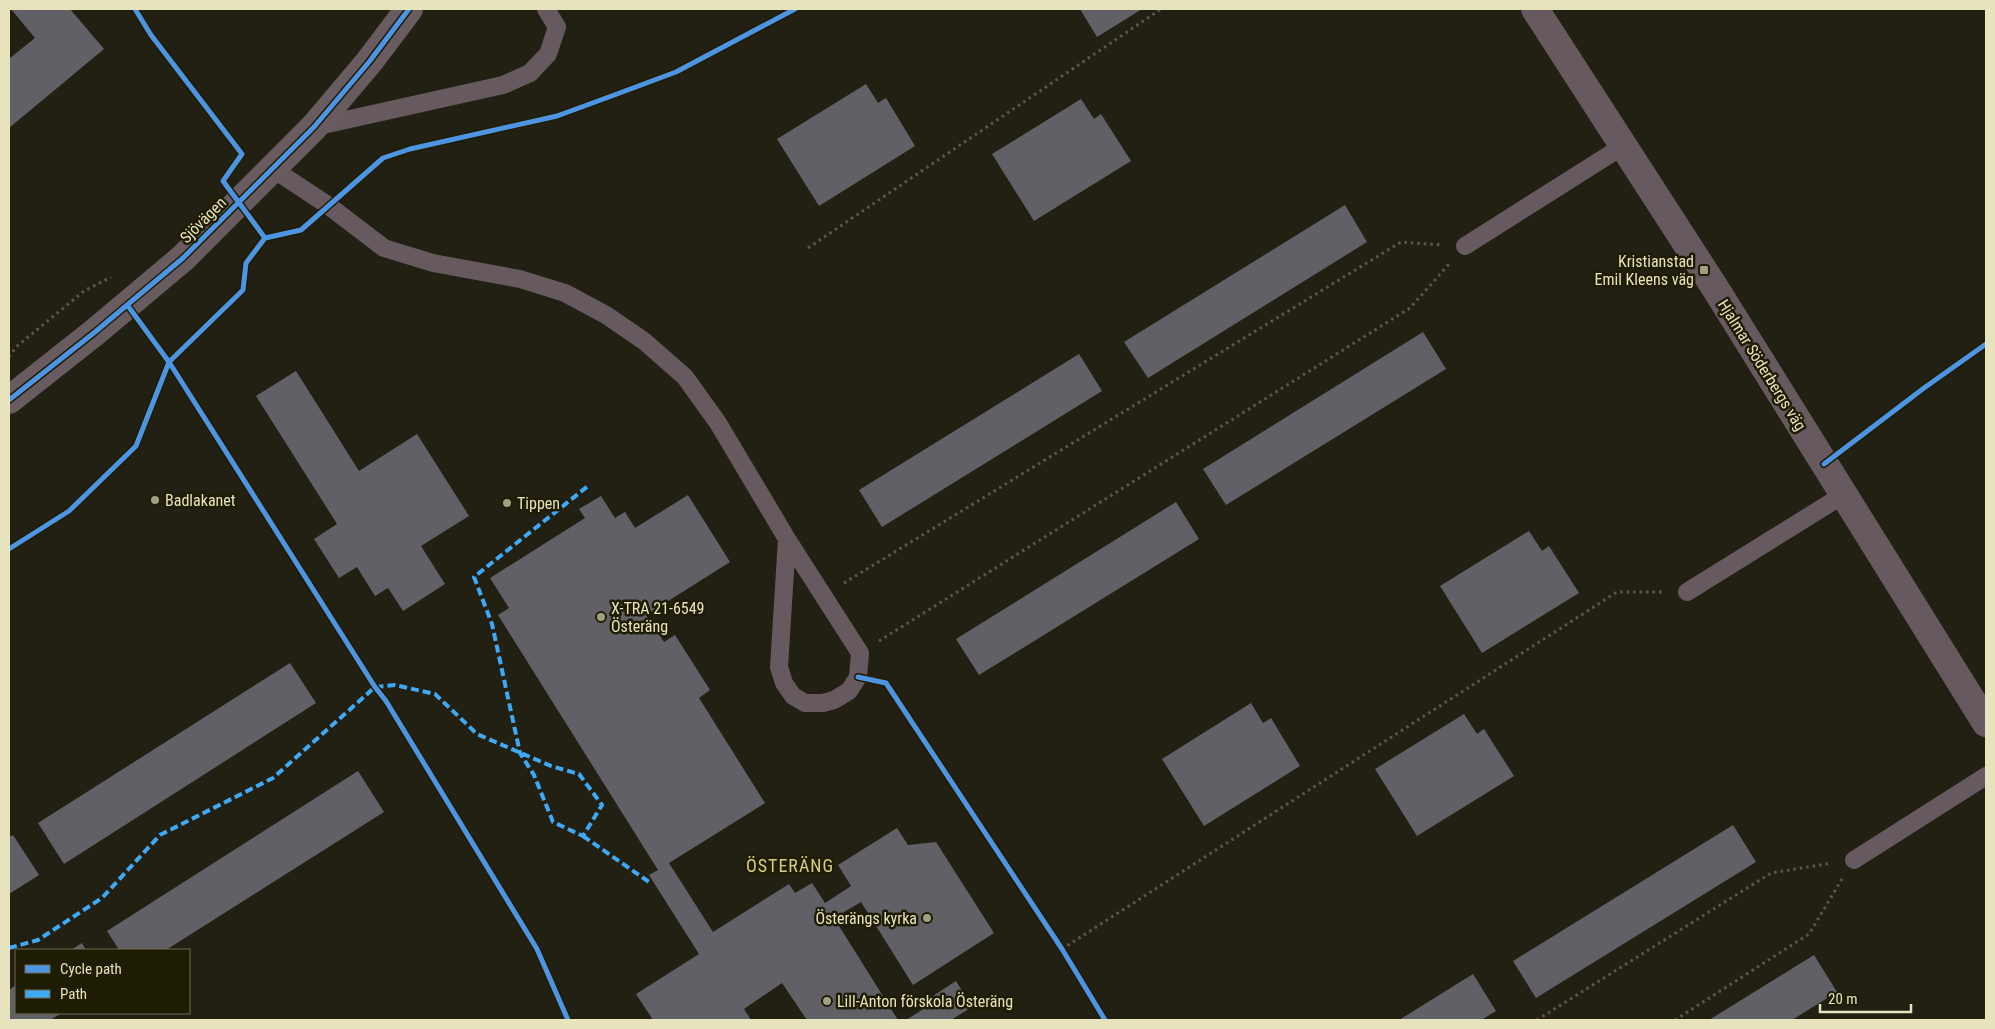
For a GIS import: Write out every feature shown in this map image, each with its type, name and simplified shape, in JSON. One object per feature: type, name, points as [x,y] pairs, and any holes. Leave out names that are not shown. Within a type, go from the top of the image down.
[{"type":"street","name":"Sjövägen","points":[[9,400],[168,271],[273,169],[314,127],[369,62],[409,9]]},
{"type":"street","name":"Hjalmar Söderbergs väg","points":[[1535,9],[1713,284],[1986,723]]},
{"type":"lane","points":[[314,127],[503,85],[530,73],[548,54],[557,26],[546,9]]},
{"type":"lane","points":[[1465,246],[1623,146]]},
{"type":"lane","points":[[273,169],[329,206],[384,248],[433,263],[520,279],[565,293],[606,315],[644,340],[685,377],[718,423],[787,540],[860,653],[858,677],[849,692],[834,700],[823,703],[805,703],[793,696],[784,683],[779,667],[787,540]]},
{"type":"lane","points":[[1686,592],[1843,495]]},
{"type":"lane","points":[[1854,860],[1986,776]]},
{"type":"path","points":[[808,248],[1162,9]]},
{"type":"path","points":[[823,596],[1401,242],[1465,246]]},
{"type":"path","points":[[860,653],[1410,308],[1465,246]]},
{"type":"path","points":[[9,358],[16,348],[84,291],[117,275]]},
{"type":"path","points":[[1062,950],[1617,592],[1686,592]]},
{"type":"path","points":[[1537,1020],[1771,873],[1854,860]]},
{"type":"path","points":[[1675,1020],[1809,934],[1854,860]]},
{"type":"path","points":[[1057,941],[1067,957]]},
{"type":"building","points":[[11,9],[70,9],[104,49],[9,128],[9,56],[10,58],[35,38]]},
{"type":"building","points":[[1080,9],[1142,9],[1097,37]]},
{"type":"building","points":[[866,84],[878,103],[886,98],[915,146],[819,206],[777,139]]},
{"type":"building","points":[[1081,99],[1094,119],[1101,114],[1131,161],[1034,221],[992,154]]},
{"type":"building","points":[[1345,205],[1367,242],[1148,378],[1124,342]]},
{"type":"building","points":[[1423,332],[1446,369],[1226,505],[1203,469]]},
{"type":"building","points":[[1079,354],[1102,391],[882,527],[859,490]]},
{"type":"building","points":[[296,371],[359,471],[417,434],[469,516],[421,546],[445,584],[403,611],[388,588],[375,596],[357,567],[339,578],[314,539],[337,524],[256,396]]},
{"type":"building","points":[[688,495],[730,562],[646,615],[664,642],[675,635],[710,690],[699,698],[765,803],[669,863],[713,932],[789,884],[795,893],[812,883],[825,903],[851,886],[838,865],[897,828],[908,845],[936,842],[994,933],[913,985],[861,902],[834,918],[898,1020],[807,1020],[782,983],[744,1009],[751,1020],[653,1020],[636,994],[699,954],[649,875],[658,870],[498,615],[509,608],[490,578],[585,518],[579,509],[601,496],[615,518],[625,512],[635,528]]},
{"type":"building","points":[[1176,502],[1199,539],[979,675],[956,639]]},
{"type":"building","points":[[1529,531],[1542,551],[1549,546],[1579,593],[1482,653],[1440,586]]},
{"type":"building","points":[[290,663],[316,703],[64,864],[38,823]]},
{"type":"building","points":[[1251,703],[1263,723],[1271,718],[1300,766],[1204,826],[1162,759]]},
{"type":"building","points":[[1464,714],[1477,734],[1484,729],[1514,776],[1417,836],[1375,769]]},
{"type":"building","points":[[358,771],[384,812],[168,949],[118,949],[107,931]]},
{"type":"building","points":[[1733,825],[1756,862],[1536,998],[1513,961]]},
{"type":"building","points":[[13,835],[39,875],[9,894],[9,837]]},
{"type":"building","points":[[82,943],[85,949],[73,949]]},
{"type":"building","points":[[1814,955],[1837,992],[1792,1020],[1709,1020]]},
{"type":"building","points":[[1473,974],[1496,1011],[1481,1020],[1399,1020]]},
{"type":"building","points":[[956,981],[972,1007],[951,1020],[906,1020],[922,1010],[919,1005]]},
{"type":"building","points":[[15,986],[15,1014],[60,1014],[50,1020],[9,1020],[9,990]]},
{"type":"marked path","points":[[9,948],[38,940],[102,898],[160,835],[273,778],[375,687],[395,685],[435,694],[477,734],[551,766],[579,774],[602,805],[583,836],[553,822],[534,775],[520,753],[492,624],[474,577],[588,486]]},
{"type":"marked path","points":[[583,836],[649,882]]},
{"type":"cycle path","points":[[135,9],[151,35],[242,154],[223,181],[265,238]]},
{"type":"cycle path","points":[[9,400],[95,332],[183,258],[314,127],[369,62],[409,9]]},
{"type":"cycle path","points":[[9,549],[69,511],[136,446],[169,362],[243,290],[246,263],[265,238],[301,230],[383,158],[410,149],[557,116],[676,72],[795,9]]},
{"type":"cycle path","points":[[128,306],[169,362],[375,687],[386,701],[537,949],[568,1020]]},
{"type":"cycle path","points":[[1824,464],[1924,388],[1986,344]]},
{"type":"cycle path","points":[[858,677],[886,683],[1062,949],[1105,1020]]},
{"type":"place","name":"Kristianstad Emil Kleens väg","points":[[1704,270]]},
{"type":"place","name":"Badlakanet","points":[[155,500]]},
{"type":"place","name":"Tippen","points":[[507,503]]},
{"type":"place","name":"X-TRA 21-6549 Österäng","points":[[601,617]]},
{"type":"place","name":"Österängs kyrka","points":[[927,918]]},
{"type":"place","name":"Lill-Anton förskola Österäng","points":[[827,1001]]},
{"type":"district","name":"ÖSTERÄNG","points":[[790,865]]}]
